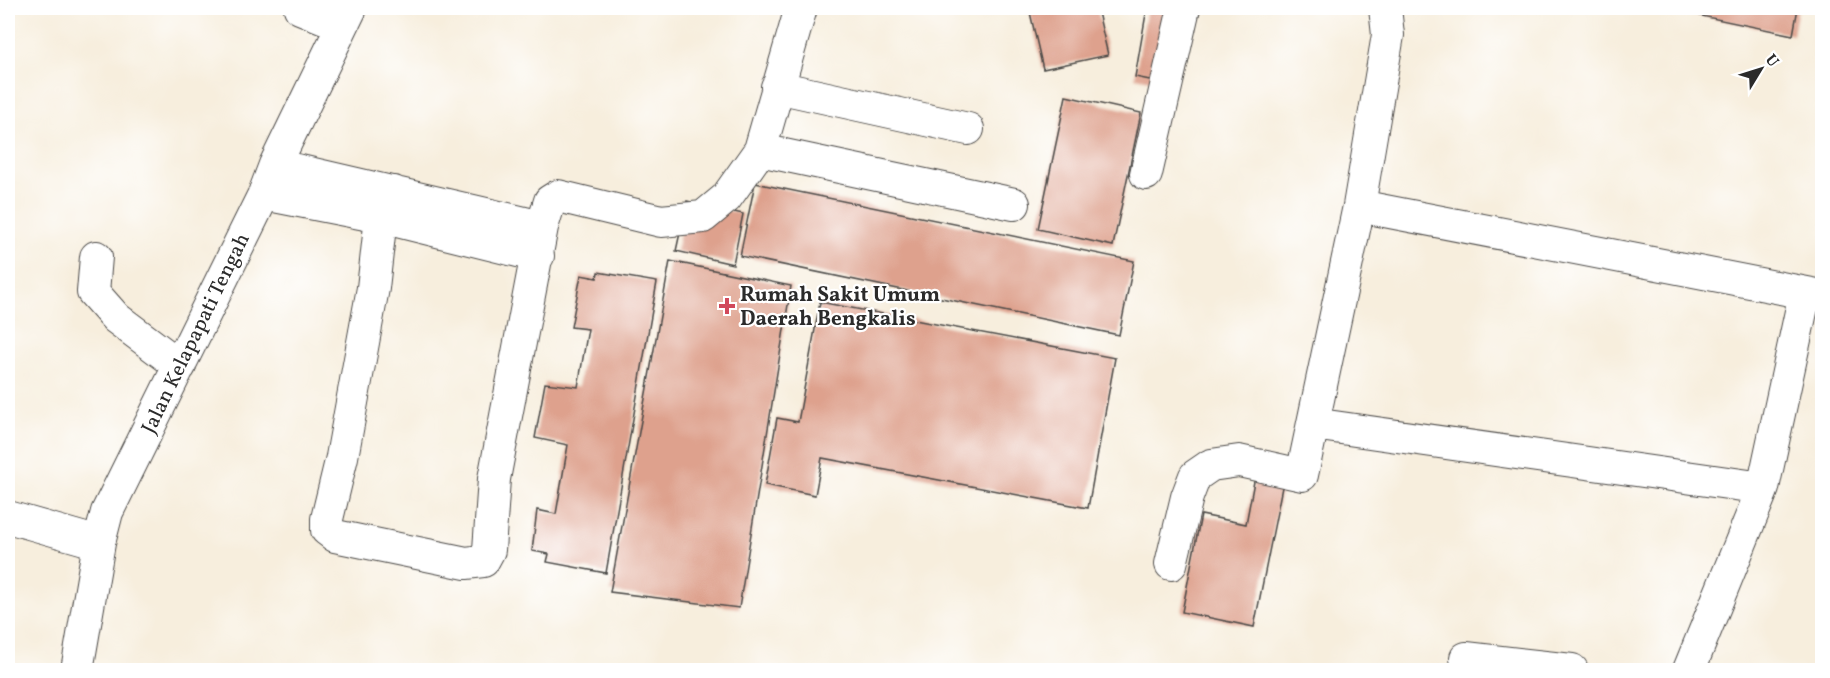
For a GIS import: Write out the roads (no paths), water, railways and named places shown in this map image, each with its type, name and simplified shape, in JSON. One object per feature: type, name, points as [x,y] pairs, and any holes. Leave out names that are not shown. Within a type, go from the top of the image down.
[{"type":"street","points":[[300,8],[346,16]]},
{"type":"street","points":[[388,204],[342,457],[327,519],[327,530],[335,536],[466,563],[483,561],[489,550],[494,478],[550,201],[558,196],[661,221],[703,217],[726,198],[759,150],[801,8]]},
{"type":"street","points":[[1146,174],[1184,8]]},
{"type":"street","points":[[1172,564],[1187,497],[1196,476],[1211,465],[1239,461],[1302,474],[1359,206],[1388,35],[1385,8]]},
{"type":"street","name":"Jalan Kelapapati Tengah","points":[[77,670],[99,543],[107,512],[264,194],[275,165],[346,16]]},
{"type":"street","points":[[777,87],[968,129]]},
{"type":"street","points":[[759,150],[1014,204]]},
{"type":"street","points":[[275,165],[388,204],[540,242]]},
{"type":"street","points":[[264,194],[388,204]]},
{"type":"street","points":[[1359,206],[1814,294],[1763,488],[1689,670]]},
{"type":"street","points":[[96,257],[93,292],[116,318],[180,366]]},
{"type":"street","points":[[1313,423],[1763,488]]},
{"type":"street","points":[[8,517],[99,543]]},
{"type":"street","points":[[1466,658],[1572,670]]},
{"type":"place","name":"Rumah Sakit Umum Daerah Bengkalis","points":[[727,306]]}]
